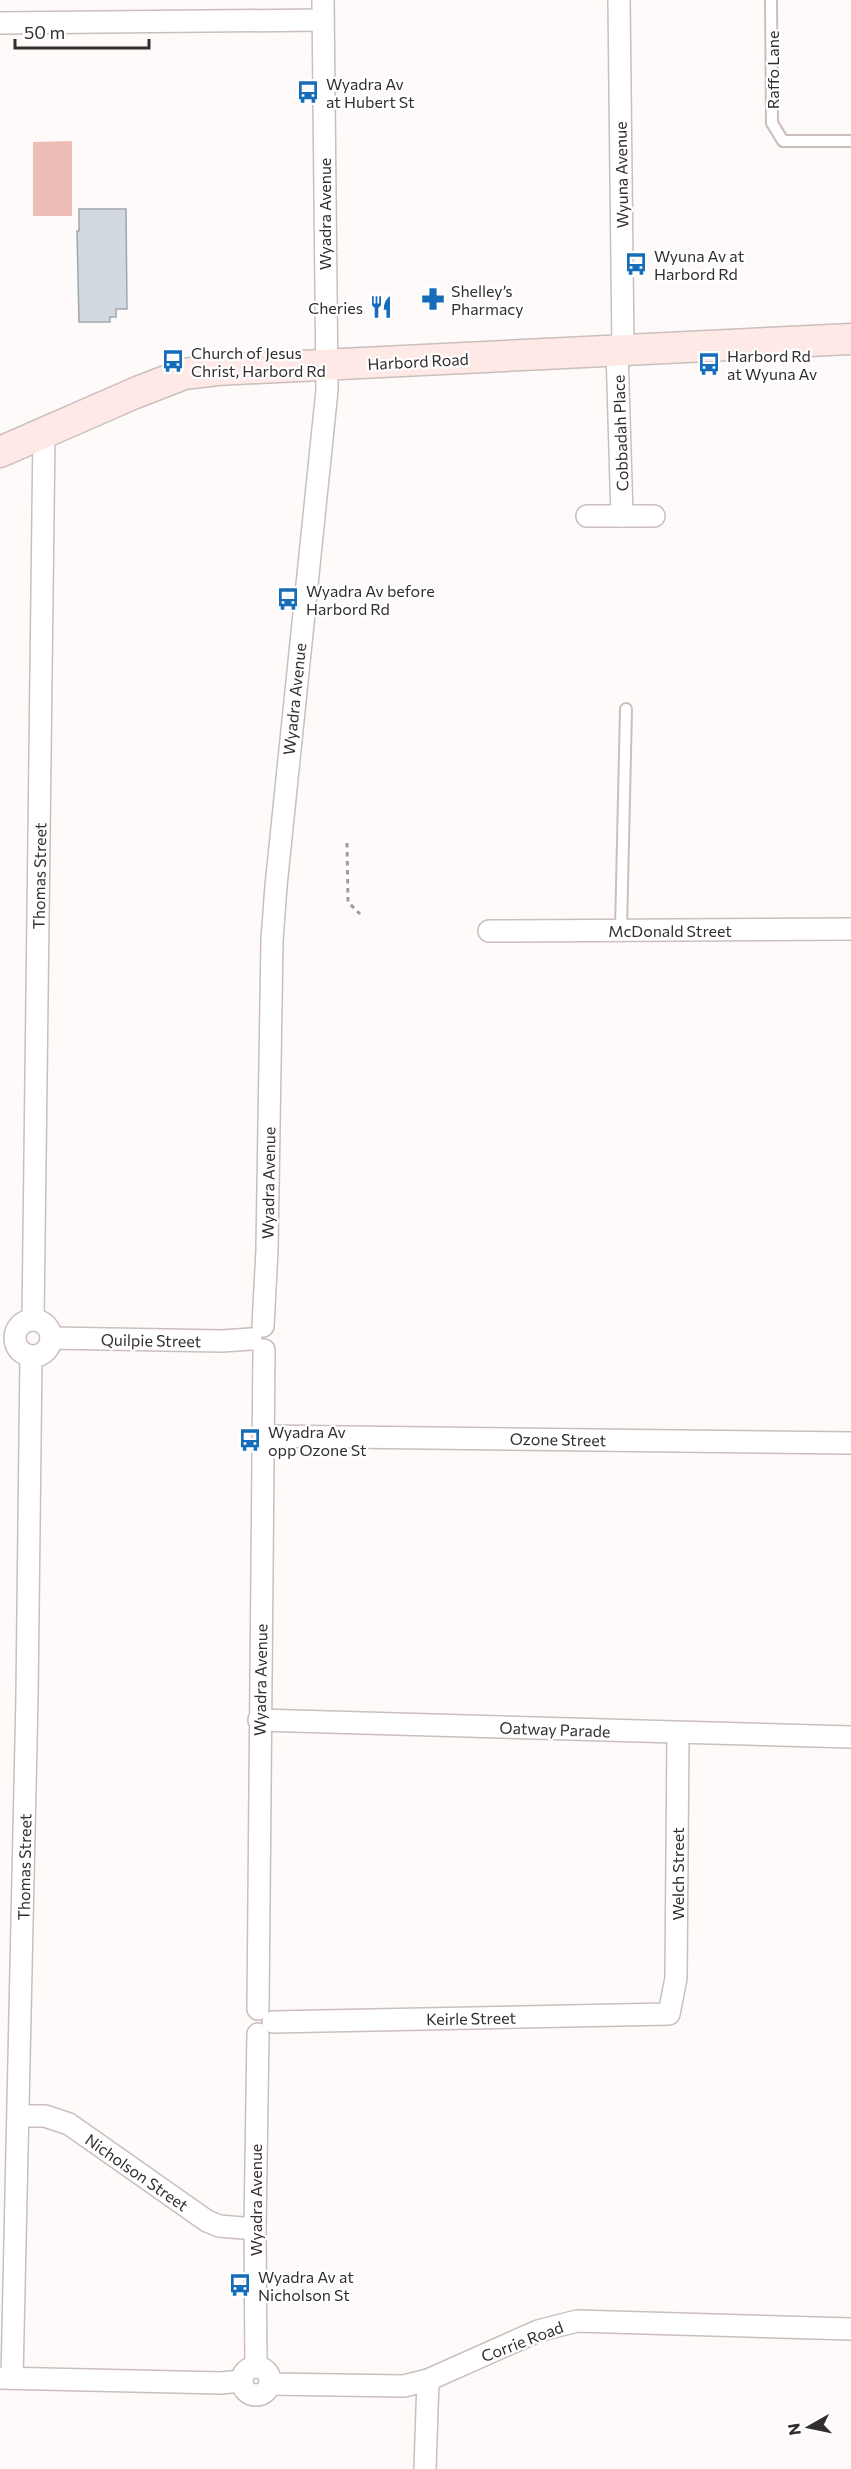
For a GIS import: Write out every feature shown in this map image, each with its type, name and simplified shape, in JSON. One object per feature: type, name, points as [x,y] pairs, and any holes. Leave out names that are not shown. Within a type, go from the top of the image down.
[{"type":"main road","name":"Harbord Road","points":[[0,452],[184,374],[217,370],[851,339]]},
{"type":"street","name":"Wyuna Avenue","points":[[619,0],[620,350]]},
{"type":"street","points":[[0,23],[323,10]]},
{"type":"street","name":"Wyadra Avenue","points":[[249,2374],[263,2022],[259,1720],[264,1436],[260,1338],[267,1250],[272,940],[326,396],[323,10]]},
{"type":"street","name":"Cobbadah Place","points":[[620,350],[622,516]]},
{"type":"street","name":"Thomas Street","points":[[33,1320],[44,433]]},
{"type":"street","name":"Cobbadah Place","points":[[587,516],[654,516]]},
{"type":"street","name":"McDonald Street","points":[[489,931],[851,929]]},
{"type":"street","points":[[33,1320],[39,1321],[47,1328],[51,1338],[47,1349],[31,1356],[8,1339],[23,1324],[33,1320]]},
{"type":"street","name":"Quilpie Street","points":[[51,1338],[222,1341],[260,1338]]},
{"type":"street","name":"Thomas Street","points":[[6,2378],[19,2116],[10,2062],[27,1696],[31,1356]]},
{"type":"street","name":"Ozone Street","points":[[264,1436],[851,1443]]},
{"type":"street","name":"Oatway Parade","points":[[259,1720],[851,1737]]},
{"type":"street","name":"Welch Street","points":[[669,2014],[676,1978],[678,1733]]},
{"type":"street","name":"Keirle Street","points":[[263,2022],[669,2014]]},
{"type":"street","name":"Nicholson Street","points":[[19,2116],[45,2116],[69,2124],[207,2221],[219,2226],[255,2229]]},
{"type":"street","name":"Corrie Road","points":[[249,2374],[266,2371],[270,2384],[397,2387],[428,2380],[538,2331],[577,2321],[851,2329]]},
{"type":"street","points":[[6,2378],[221,2383],[249,2374]]},
{"type":"street","points":[[425,2469],[428,2380]]},
{"type":"lane","name":"Raffo Lane","points":[[771,0],[772,123],[783,141],[851,141]]},
{"type":"lane","points":[[621,930],[626,709]]},
{"type":"path","points":[[347,843],[348,902],[360,914]]},
{"type":"shaded area","points":[[72,141],[72,216],[33,216],[33,142]]},
{"type":"building","points":[[79,209],[126,209],[127,309],[116,309],[116,317],[110,317],[110,322],[79,322],[77,231],[79,231]]},
{"type":"place","name":"Wyadra Av at Hubert St","points":[[308,92]]},
{"type":"place","name":"Wyuna Av at Harbord Rd","points":[[636,264]]},
{"type":"place","name":"Shelley’s Pharmacy","points":[[433,299]]},
{"type":"place","name":"Cheries","points":[[381,307]]},
{"type":"place","name":"Church of Jesus Christ, Harbord Rd","points":[[173,361]]},
{"type":"place","name":"Harbord Rd at Wyuna Av","points":[[709,364]]},
{"type":"place","name":"Wyadra Av before Harbord Rd","points":[[288,599]]},
{"type":"place","name":"Wyadra Av opp Ozone St","points":[[250,1440]]},
{"type":"place","name":"Wyadra Av at Nicholson St","points":[[240,2285]]}]
